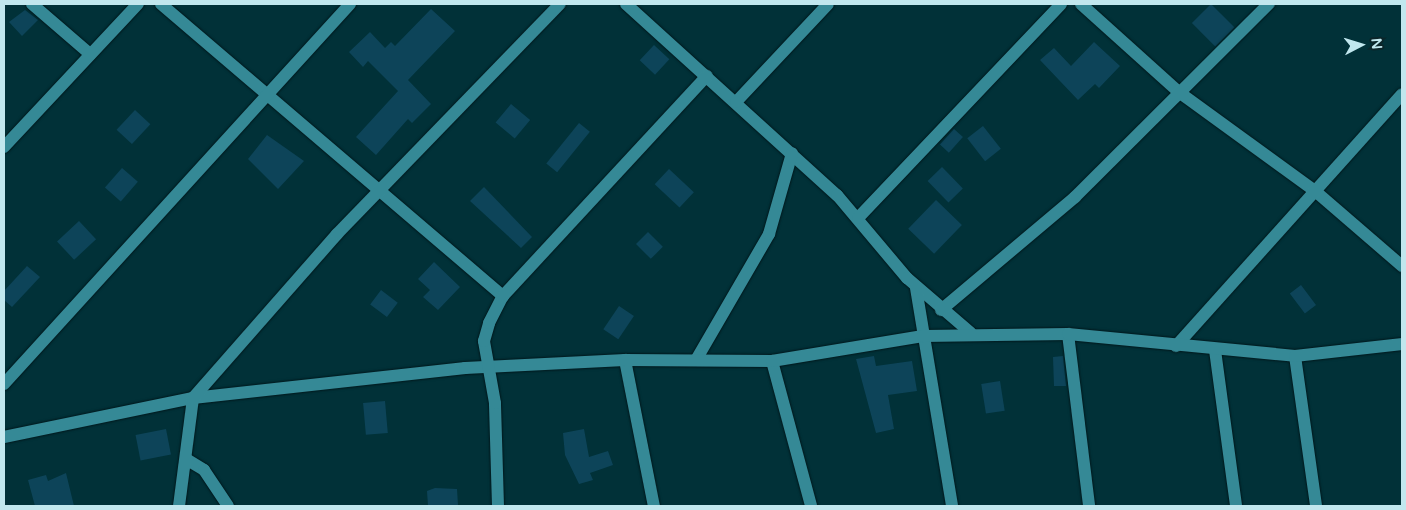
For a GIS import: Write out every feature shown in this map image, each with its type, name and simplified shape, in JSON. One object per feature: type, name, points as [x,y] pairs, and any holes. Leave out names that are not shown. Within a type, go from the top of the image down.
[{"type":"street","points":[[32,4],[90,54]]},
{"type":"street","points":[[4,147],[138,4]]},
{"type":"street","points":[[161,4],[379,192],[504,296]]},
{"type":"street","points":[[4,384],[350,4]]},
{"type":"street","points":[[179,506],[193,398],[379,192],[560,4]]},
{"type":"street","points":[[626,4],[792,153],[858,218],[916,288],[971,334]]},
{"type":"street","points":[[736,102],[828,4]]},
{"type":"street","points":[[858,218],[1061,4]]},
{"type":"street","points":[[1081,4],[1180,93],[1315,191],[1402,266]]},
{"type":"street","points":[[941,310],[1075,197],[1269,4]]},
{"type":"street","points":[[498,506],[495,403],[486,367],[484,341],[504,296],[707,76]]},
{"type":"street","points":[[1176,346],[1402,94]]},
{"type":"street","points":[[696,360],[769,234],[792,153]]},
{"type":"street","points":[[916,288],[952,506]]},
{"type":"street","points":[[1068,334],[1089,506]]},
{"type":"street","points":[[4,437],[193,398],[486,367],[625,360],[772,361],[923,336],[1068,334],[1215,350],[1295,356],[1400,341]]},
{"type":"street","points":[[1215,350],[1236,506]]},
{"type":"street","points":[[1295,356],[1316,506]]},
{"type":"street","points":[[625,360],[654,506]]},
{"type":"street","points":[[772,361],[811,506]]},
{"type":"street","points":[[186,458],[204,470],[228,506]]},
{"type":"building","points":[[1211,4],[1234,27],[1215,46],[1192,23]]},
{"type":"building","points":[[431,9],[455,31],[408,80],[431,104],[412,123],[408,119],[376,155],[356,137],[398,91],[368,61],[363,67],[349,52],[370,32],[385,48],[391,42],[395,46]]},
{"type":"building","points":[[25,10],[38,20],[22,36],[9,22]]},
{"type":"building","points":[[1094,42],[1120,66],[1099,88],[1095,84],[1078,100],[1040,60],[1054,48],[1071,66]]},
{"type":"building","points":[[654,45],[669,59],[655,75],[640,60]]},
{"type":"building","points":[[511,104],[530,120],[515,138],[496,122]]},
{"type":"building","points":[[135,110],[150,124],[132,144],[117,130]]},
{"type":"building","points":[[579,123],[590,132],[557,172],[546,163]]},
{"type":"building","points":[[983,126],[1001,149],[985,161],[967,138]]},
{"type":"building","points":[[954,129],[963,137],[949,153],[940,145]]},
{"type":"building","points":[[267,135],[304,161],[278,189],[248,159]]},
{"type":"building","points":[[942,167],[963,189],[948,202],[928,181]]},
{"type":"building","points":[[122,168],[138,182],[121,201],[105,188]]},
{"type":"building","points":[[669,169],[694,192],[680,208],[655,184]]},
{"type":"building","points":[[484,187],[532,237],[521,248],[470,201]]},
{"type":"building","points":[[936,200],[962,225],[934,254],[908,229]]},
{"type":"building","points":[[79,221],[96,239],[74,260],[57,241]]},
{"type":"building","points":[[648,232],[663,247],[651,259],[636,244]]},
{"type":"building","points":[[434,262],[460,287],[438,310],[423,297],[430,290],[418,279]]},
{"type":"building","points":[[27,266],[40,277],[12,307],[4,300],[4,291]]},
{"type":"building","points":[[1301,285],[1316,305],[1305,313],[1290,293]]},
{"type":"building","points":[[381,290],[398,303],[387,317],[370,304]]},
{"type":"building","points":[[619,306],[634,316],[618,339],[603,329]]},
{"type":"building","points":[[874,356],[876,366],[912,361],[917,391],[888,395],[894,429],[876,433],[856,359]]},
{"type":"building","points":[[1063,356],[1066,386],[1054,386],[1053,357]]},
{"type":"building","points":[[1000,381],[1005,411],[986,414],[981,384]]},
{"type":"building","points":[[385,401],[388,433],[366,435],[363,403]]},
{"type":"building","points":[[166,429],[171,455],[141,460],[136,435]]},
{"type":"building","points":[[584,429],[589,457],[608,451],[613,465],[590,473],[593,480],[579,484],[565,455],[563,433]]},
{"type":"building","points":[[66,473],[74,506],[35,506],[28,480],[46,475],[48,481]]},
{"type":"building","points":[[435,488],[457,489],[458,505],[428,506],[427,491]]}]
